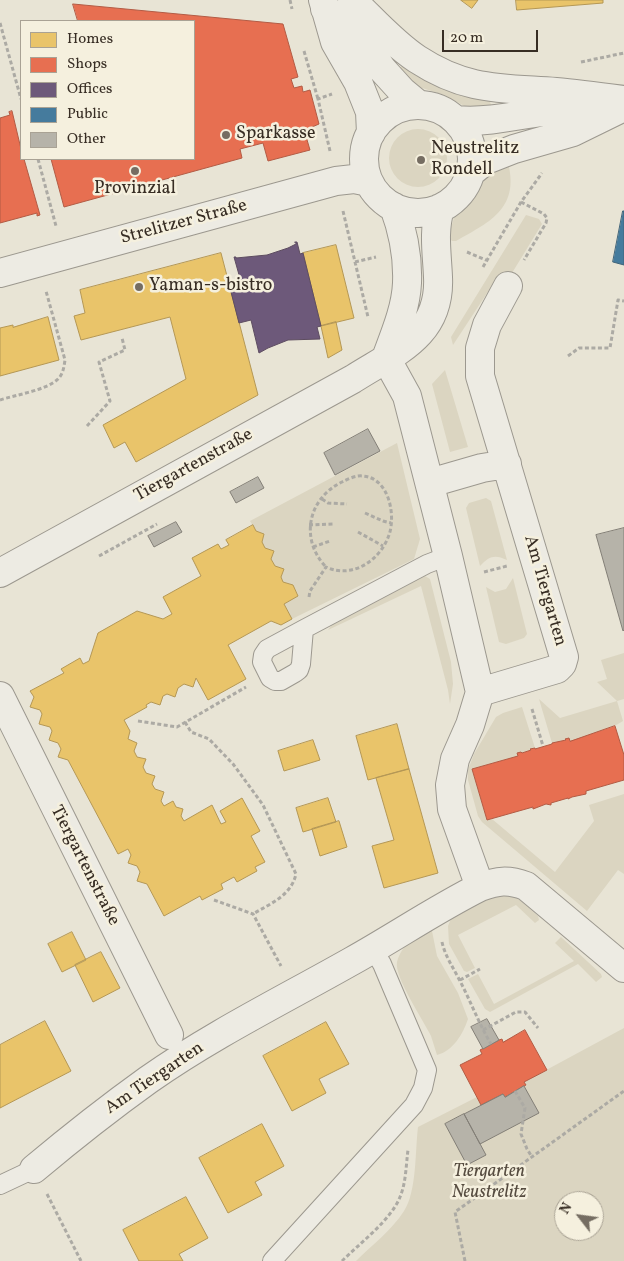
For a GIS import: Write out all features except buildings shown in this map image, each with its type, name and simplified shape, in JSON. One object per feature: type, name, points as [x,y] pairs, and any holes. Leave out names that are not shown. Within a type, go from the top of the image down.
[{"type":"street","points":[[352,0],[415,58],[466,83],[504,89],[556,92],[623,105]]},
{"type":"street","points":[[324,4],[334,42],[358,82],[370,112],[371,133]]},
{"type":"street","points":[[324,4],[354,30],[382,68],[402,91],[419,105]]},
{"type":"street","points":[[419,105],[446,112],[456,120],[466,133],[471,146],[472,157],[467,184],[458,196],[440,208],[420,213],[406,212],[385,201],[374,190],[365,169],[364,157],[371,133],[383,118],[391,112],[419,105]]},
{"type":"street","points":[[456,120],[474,122],[565,108],[623,105]]},
{"type":"street","points":[[470,173],[486,160],[514,149],[573,132],[623,105]]},
{"type":"street","name":"Strelitzer Straße","points":[[0,273],[336,181],[354,179],[370,182]]},
{"type":"street","points":[[394,207],[402,227],[407,283],[403,304],[386,358],[406,396],[430,483],[480,692],[470,725],[455,759],[450,785],[452,809],[480,887]]},
{"type":"street","name":"Tiergartenstraße","points":[[0,572],[344,383],[407,345],[422,330],[432,316],[437,299],[436,224],[440,208]]},
{"type":"street","name":"Am Tiergarten","points":[[480,692],[557,669],[562,664],[564,657],[480,376],[480,348],[487,325],[508,286]]},
{"type":"street","points":[[430,483],[482,468],[507,464]]},
{"type":"street","name":"Tiergartenstraße","points":[[0,696],[169,1035]]},
{"type":"street","name":"Am Tiergarten","points":[[34,1169],[67,1140],[149,1080],[224,1033],[373,949],[437,910],[480,887],[497,881],[513,881],[526,886],[624,968]]},
{"type":"lane","points":[[310,626],[299,670],[281,681],[275,681],[268,675],[262,662],[263,655],[267,649],[310,626],[427,564],[451,568]]},
{"type":"lane","points":[[272,1261],[414,1105],[423,1088],[427,1070],[382,964],[373,949]]},
{"type":"lane","points":[[0,1185],[34,1169]]},
{"type":"path","points":[[0,23],[20,95]]},
{"type":"path","points":[[358,82],[318,98],[369,320]]},
{"type":"path","points":[[38,160],[65,256]]},
{"type":"path","points":[[482,269],[534,182],[547,168]]},
{"type":"path","points":[[508,286],[546,223],[547,218],[544,214],[522,202]]},
{"type":"path","points":[[568,356],[579,348],[610,348],[618,300],[624,301]]},
{"type":"path","points":[[0,400],[48,386],[58,379],[64,369],[65,360],[52,314]]},
{"type":"path","points":[[87,426],[110,401],[99,362],[125,350],[122,338]]},
{"type":"path","points":[[363,476],[374,480],[382,486],[387,495],[391,511],[391,523],[389,535],[377,555],[367,564],[355,570],[335,571],[326,567],[318,559],[310,538],[310,525],[314,512],[322,499],[335,486],[351,478],[363,476]]},
{"type":"path","points":[[322,499],[328,502],[346,504]]},
{"type":"path","points":[[365,513],[391,523]]},
{"type":"path","points":[[310,525],[333,524]]},
{"type":"path","points":[[358,532],[383,546]]},
{"type":"path","points":[[313,547],[330,541]]},
{"type":"path","points":[[451,568],[535,559]]},
{"type":"path","points":[[310,626],[307,608],[310,591],[326,567]]},
{"type":"path","points":[[138,721],[177,728],[268,675]]},
{"type":"path","points":[[522,680],[543,746]]},
{"type":"path","points":[[185,722],[191,732],[209,739],[233,764],[264,805],[296,874],[294,884],[287,893],[253,914]]},
{"type":"path","points":[[214,900],[253,914],[295,993]]},
{"type":"path","points":[[437,910],[442,920],[440,936],[444,953],[460,980],[491,1044]]},
{"type":"path","points":[[460,980],[480,969]]},
{"type":"path","points":[[483,1030],[516,1012],[525,1012],[538,1028]]},
{"type":"path","points":[[516,1091],[524,1108],[521,1134],[532,1156]]},
{"type":"path","points":[[465,1261],[454,1212],[624,1091]]},
{"type":"path","points":[[342,1261],[387,1217],[400,1197],[414,1105]]},
{"type":"path","points":[[34,1169],[81,1261]]},
{"type":"green space","points":[[409,63],[488,95],[492,108],[468,108],[444,95],[419,87],[394,70]]},
{"type":"green space","points":[[418,129],[429,131],[442,142],[447,158],[445,169],[434,182],[418,187],[407,185],[394,174],[389,158],[391,147],[402,134]]},
{"type":"green space","points":[[507,159],[510,189],[507,201],[492,219],[481,227],[456,241],[452,241],[448,237],[454,218],[476,190],[482,179]]},
{"type":"green space","points":[[526,215],[539,219],[542,224],[512,273],[503,275],[495,281],[453,345],[451,337]]},
{"type":"green space","points":[[445,370],[468,447],[450,452],[432,384]]},
{"type":"green space","points":[[397,443],[420,539],[414,559],[292,619],[284,604],[298,595],[293,585],[283,582],[281,577],[284,569],[275,566],[271,559],[274,551],[265,548],[262,542],[264,534],[256,531],[250,521]]},
{"type":"green space","points":[[486,498],[491,501],[507,560],[492,557],[480,566],[466,508],[469,503]]},
{"type":"green space","points":[[425,576],[430,579],[451,662],[453,684],[450,704],[421,586],[328,630],[333,623]]},
{"type":"green space","points":[[513,578],[527,634],[524,638],[506,644],[499,642],[486,587],[495,592],[506,589]]},
{"type":"green space","points":[[624,653],[624,699],[617,701],[597,682],[607,679],[601,660]]},
{"type":"green space","points":[[539,699],[560,718],[617,701],[623,721],[611,728],[591,735],[570,741],[569,738],[552,743]]},
{"type":"green space","points":[[522,707],[535,748],[517,753],[518,756],[472,769],[487,820],[492,819],[555,872],[594,821],[589,805],[624,794],[624,874],[618,870],[587,911],[482,822],[478,816],[468,780],[468,770],[474,754],[496,717]]},
{"type":"green space","points":[[483,895],[514,895],[538,916],[539,920],[535,923],[516,905],[458,935],[475,968],[467,972],[464,971],[449,944],[448,926],[454,911]]},
{"type":"green space","points":[[431,926],[437,956],[458,993],[468,1019],[453,1046],[437,1055],[431,1036],[397,969],[397,962],[402,950],[415,937]]},
{"type":"green space","points":[[561,937],[602,977],[596,982],[578,964],[490,1012],[485,1009],[468,979],[478,974],[494,1004],[574,961],[555,943]]},
{"type":"green space","name":"Tiergarten Neustrelitz","points":[[624,1028],[624,1261],[356,1261],[394,1225],[408,1203],[415,1170],[418,1127],[477,1097],[503,1094],[505,1097],[526,1085],[524,1082]]},
{"type":"place","name":"Sparkasse","points":[[226,135]]},
{"type":"place","name":"Neustrelitz Rondell","points":[[421,160]]},
{"type":"place","name":"Provinzial","points":[[135,171]]},
{"type":"place","name":"Yaman-s-bistro","points":[[139,287]]}]
